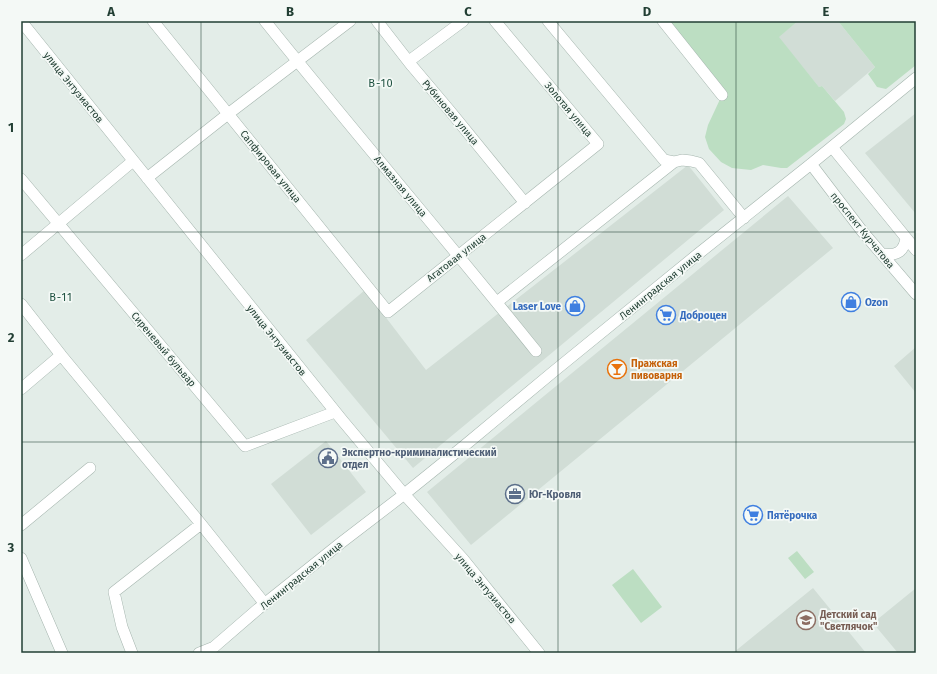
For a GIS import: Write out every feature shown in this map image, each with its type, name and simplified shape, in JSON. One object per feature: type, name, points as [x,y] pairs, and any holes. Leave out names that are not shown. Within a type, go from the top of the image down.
[{"type":"street","name":"улица Энтузиастов","points":[[21,21],[335,412],[404,496],[463,560],[539,653]]},
{"type":"street","name":"Сапфировая улица","points":[[152,21],[388,312]]},
{"type":"street","name":"Алмазная улица","points":[[265,21],[459,255],[536,351]]},
{"type":"street","points":[[147,178],[350,21]]},
{"type":"street","name":"Рубиновая улица","points":[[377,21],[525,203]]},
{"type":"street","points":[[409,61],[463,21]]},
{"type":"street","name":"Золотая улица","points":[[495,21],[598,144],[525,203]]},
{"type":"street","points":[[548,21],[664,160],[674,162]]},
{"type":"street","points":[[663,21],[722,95]]},
{"type":"street","name":"Ленинградская улица","points":[[199,653],[214,647],[342,542],[404,496],[916,79]]},
{"type":"street","points":[[833,147],[916,250]]},
{"type":"street","points":[[497,302],[674,162],[691,160],[699,163],[744,218]]},
{"type":"street","points":[[21,255],[133,161]]},
{"type":"street","points":[[532,653],[404,496],[812,165]]},
{"type":"street","name":"проспект Курчатова","points":[[812,165],[862,231],[916,294]]},
{"type":"street","name":"Сиреневый бульвар","points":[[21,179],[245,446],[335,412]]},
{"type":"street","name":"Агатовая улица","points":[[388,312],[525,203]]},
{"type":"street","points":[[883,254],[889,255],[899,252],[906,243],[906,238]]},
{"type":"street","points":[[21,304],[265,604]]},
{"type":"street","points":[[21,389],[61,355]]},
{"type":"street","points":[[21,524],[90,468]]},
{"type":"street","points":[[132,653],[122,627],[114,592],[201,524]]},
{"type":"street","points":[[21,558],[62,653]]},
{"type":"shaded area","points":[[798,21],[838,21],[875,67],[835,101],[822,86],[819,87],[778,37]]},
{"type":"shaded area","points":[[916,113],[916,214],[865,153]]},
{"type":"shaded area","points":[[688,165],[724,210],[413,468],[306,340],[365,290],[426,370]]},
{"type":"shaded area","points":[[788,196],[833,248],[471,545],[427,492]]},
{"type":"shaded area","points":[[916,347],[916,393],[894,366]]},
{"type":"shaded area","points":[[326,441],[366,492],[311,535],[271,484]]},
{"type":"shaded area","name":"Детский сад \"Светлячок\"","points":[[813,588],[866,653],[733,653]]},
{"type":"shaded area","points":[[916,588],[916,653],[898,653],[873,623]]},
{"type":"green space","points":[[667,21],[798,21],[779,37],[819,87],[822,86],[844,112],[846,119],[844,124],[787,168],[763,165],[751,170],[732,168],[721,162],[709,149],[705,137],[708,125],[722,95]]},
{"type":"green space","points":[[838,21],[916,21],[916,65],[886,89],[877,87],[868,74],[875,67]]},
{"type":"green space","points":[[797,551],[814,572],[805,579],[788,558]]},
{"type":"green space","points":[[633,569],[662,607],[641,623],[612,585]]},
{"type":"place","name":"Ozon","points":[[851,302]]},
{"type":"place","name":"Laser Love","points":[[575,306]]},
{"type":"place","name":"Доброцен","points":[[666,315]]},
{"type":"place","name":"Пражская пивоварня","points":[[617,369]]},
{"type":"place","name":"Экспертно-криминалистический отдел","points":[[328,458]]},
{"type":"place","name":"Юг-Кровля","points":[[515,494]]},
{"type":"place","name":"Пятёрочка","points":[[753,515]]},
{"type":"place","name":"Детский сад \"Светлячок\"","points":[[806,620]]},
{"type":"district","name":"В-10","points":[[381,83]]},
{"type":"district","name":"В-11","points":[[61,297]]}]
